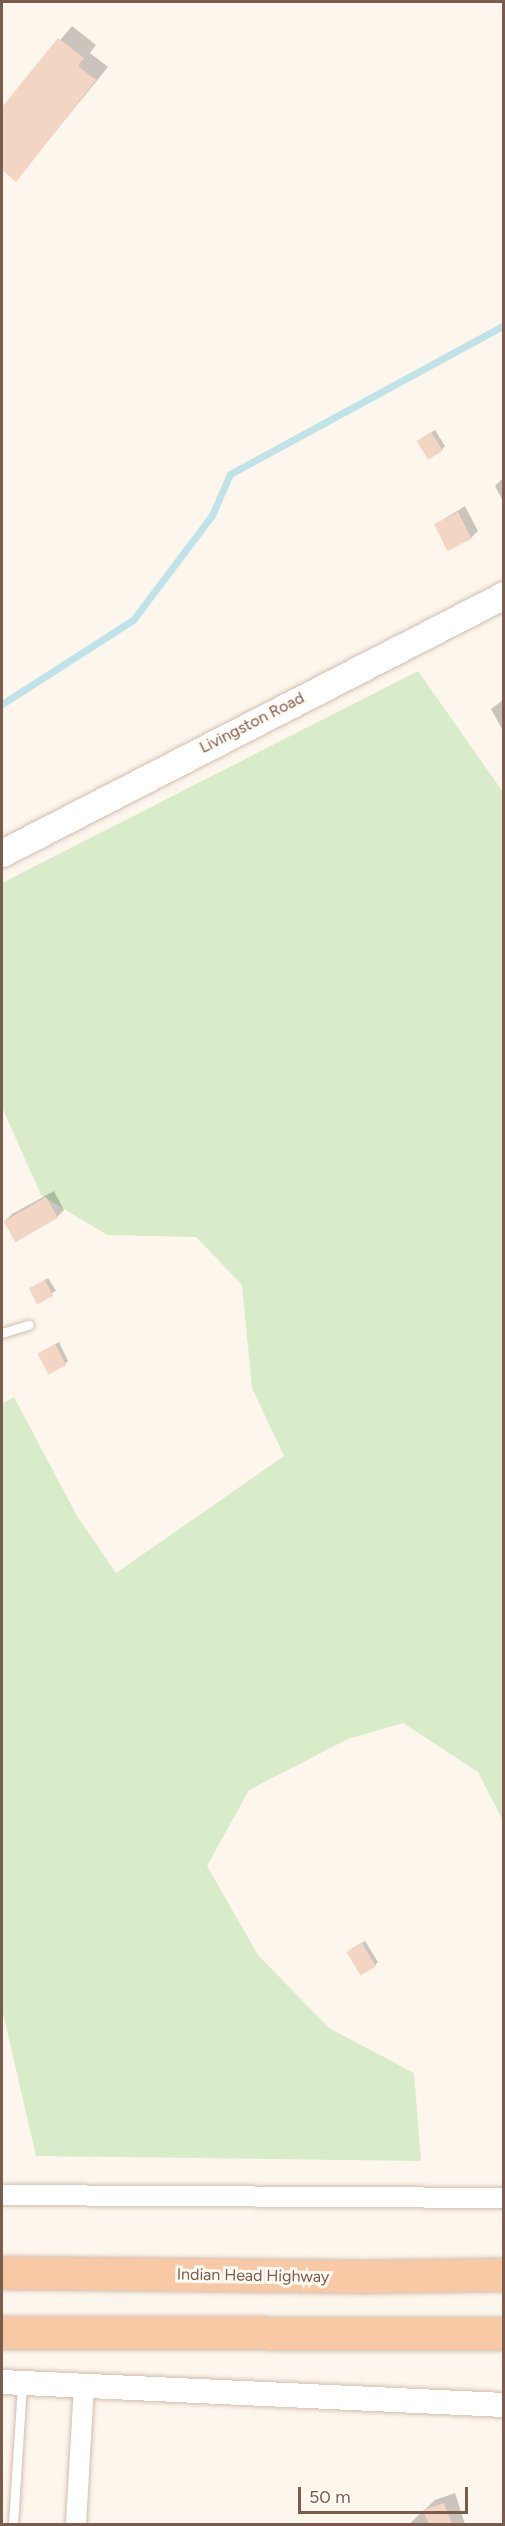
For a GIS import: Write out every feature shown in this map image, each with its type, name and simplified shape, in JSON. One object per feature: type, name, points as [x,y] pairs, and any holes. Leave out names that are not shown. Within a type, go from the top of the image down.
[{"type":"highway","name":"Indian Head Highway","points":[[2,2273],[357,2277],[504,2275]]},
{"type":"highway","points":[[2,2333],[504,2334]]},
{"type":"main road","name":"Livingston Road","points":[[2,853],[504,595]]},
{"type":"street","points":[[2,2195],[504,2198]]},
{"type":"street","points":[[12,2382],[504,2405]]},
{"type":"street","points":[[76,2524],[84,2387]]},
{"type":"lane","points":[[2,1333],[29,1325]]},
{"type":"lane","points":[[12,2382],[22,2417],[13,2524]]},
{"type":"green space","points":[[418,671],[503,792],[503,1821],[478,1772],[403,1723],[348,1739],[249,1790],[207,1866],[258,1955],[329,2028],[414,2073],[421,2161],[36,2156],[2,2009],[2,1404],[14,1397],[77,1516],[116,1573],[284,1456],[252,1388],[242,1285],[196,1237],[107,1235],[41,1195],[2,1107],[2,883]]},
{"type":"building","points":[[58,38],[84,58],[78,66],[96,80],[16,182],[2,170],[2,107]]},
{"type":"building","points":[[431,432],[443,451],[428,460],[417,441]]},
{"type":"building","points":[[458,512],[472,539],[448,551],[434,524]]},
{"type":"building","points":[[46,1197],[58,1218],[16,1242],[4,1222]]},
{"type":"building","points":[[45,1280],[53,1296],[37,1304],[29,1288]]},
{"type":"building","points":[[55,1344],[66,1365],[49,1375],[37,1353]]},
{"type":"building","points":[[362,1943],[376,1966],[360,1975],[347,1952]]},
{"type":"building","points":[[444,2503],[452,2524],[429,2524],[423,2510]]},
{"type":"waterway","points":[[2,704],[133,620],[212,515],[230,474],[504,325]]}]
